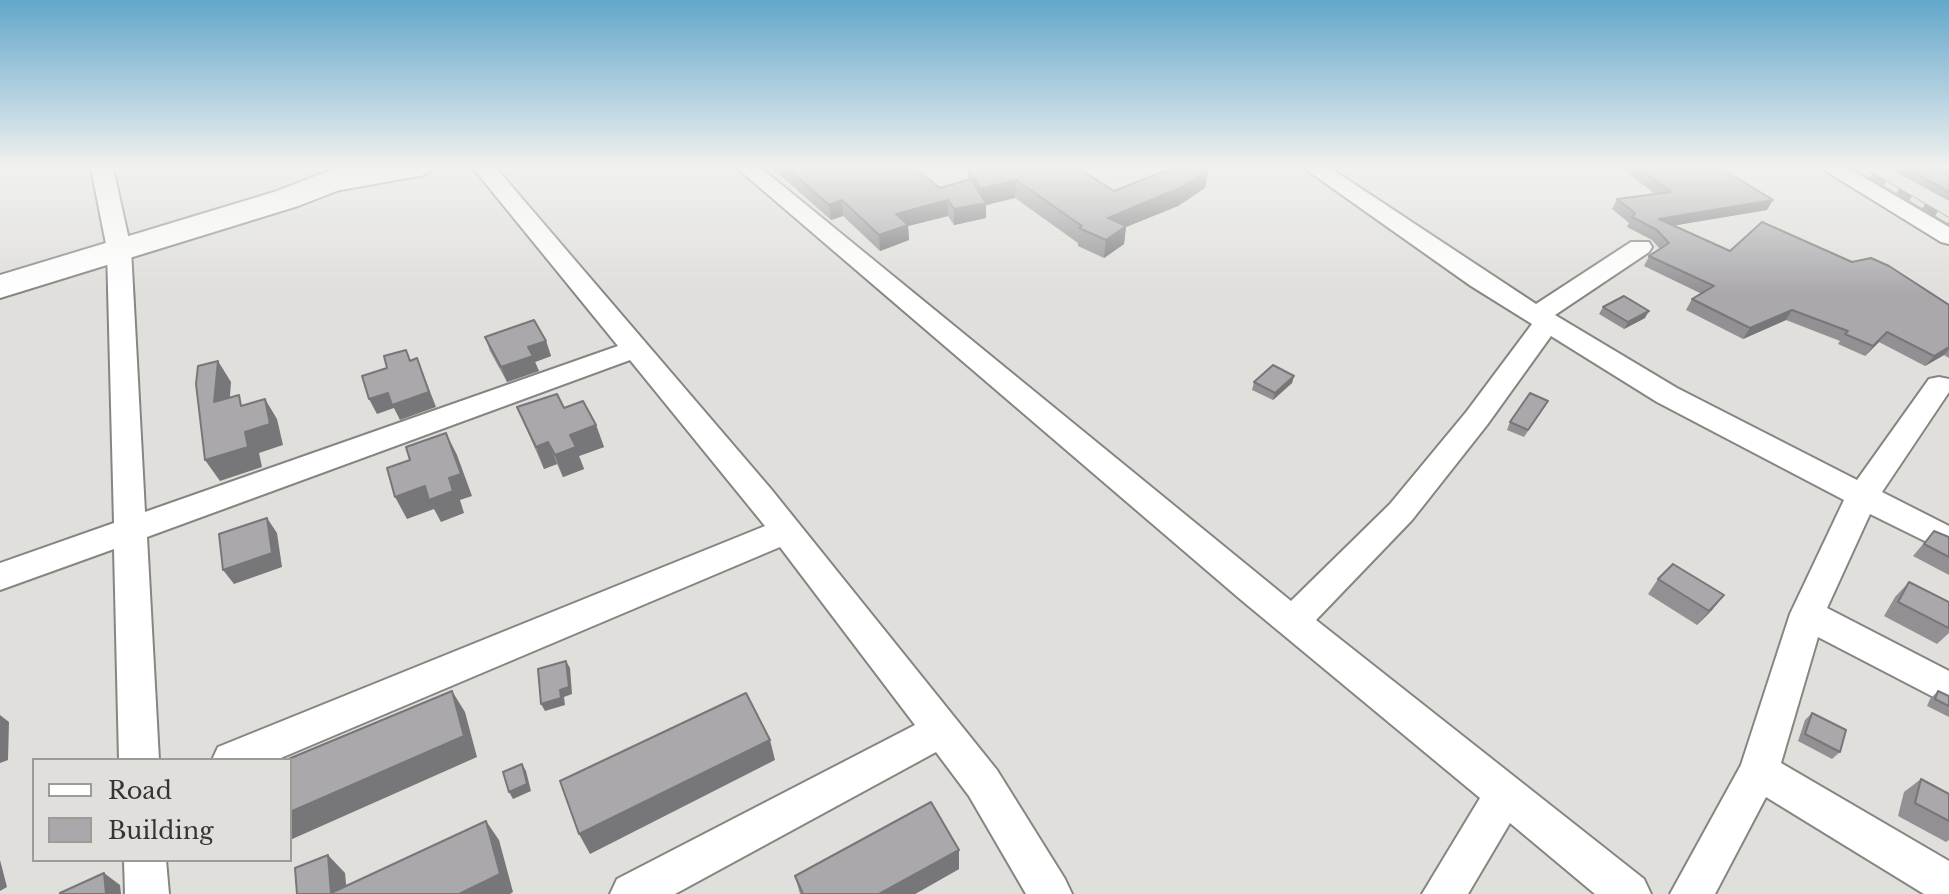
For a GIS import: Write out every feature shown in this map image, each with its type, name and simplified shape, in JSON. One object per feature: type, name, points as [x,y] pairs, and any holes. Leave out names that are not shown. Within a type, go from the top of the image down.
[{"type":"highway","points":[[0,287],[245,210]]},
{"type":"street","points":[[111,210],[119,249],[139,758]]},
{"type":"street","points":[[519,210],[786,531],[983,783],[1050,894]]},
{"type":"street","points":[[798,210],[1292,622],[1629,894]]},
{"type":"street","points":[[1376,210],[1480,281],[1667,395],[1949,541]]},
{"type":"street","points":[[1903,210],[1949,237]]},
{"type":"street","points":[[1292,622],[1401,512],[1477,418],[1542,318],[1640,247]]},
{"type":"street","points":[[0,577],[635,349]]},
{"type":"street","points":[[1692,894],[1759,771],[1807,614],[1861,498],[1939,386]]},
{"type":"street","points":[[237,758],[786,531]]},
{"type":"street","points":[[1807,614],[1949,689]]},
{"type":"street","points":[[632,894],[941,730]]},
{"type":"street","points":[[1759,771],[1949,885]]},
{"type":"street","points":[[1444,894],[1505,794]]},
{"type":"street","points":[[145,862],[147,894]]},
{"type":"building","points":[[852,210],[912,210],[896,214],[908,225],[879,235]]},
{"type":"building","points":[[1059,210],[1128,210],[1108,218],[1126,226],[1106,240],[1079,228],[1082,226]]},
{"type":"building","points":[[1631,210],[1715,210],[1659,219],[1730,251],[1762,222],[1852,262],[1871,258],[1889,266],[1949,305],[1949,347],[1934,356],[1887,332],[1873,346],[1845,334],[1848,331],[1792,310],[1750,328],[1692,299],[1714,286],[1649,256],[1669,243],[1657,230],[1632,217],[1635,213]]},
{"type":"building","points":[[1624,296],[1649,311],[1628,322],[1603,307]]},
{"type":"building","points":[[534,320],[546,341],[528,347],[533,356],[501,367],[485,337]]},
{"type":"building","points":[[406,350],[410,361],[417,358],[429,392],[392,405],[388,393],[369,399],[362,376],[387,368],[384,356]]},
{"type":"building","points":[[218,361],[214,402],[239,395],[241,406],[265,399],[270,424],[245,432],[248,447],[205,460],[196,384],[198,366]]},
{"type":"building","points":[[1273,365],[1294,376],[1275,393],[1254,382]]},
{"type":"building","points":[[1530,393],[1548,401],[1528,430],[1510,422]]},
{"type":"building","points":[[557,394],[564,408],[583,401],[596,425],[570,435],[576,447],[555,455],[548,442],[536,447],[517,407]]},
{"type":"building","points":[[446,433],[461,474],[449,478],[453,491],[429,500],[425,486],[395,497],[387,468],[410,460],[406,447]]},
{"type":"building","points":[[267,518],[272,553],[223,570],[219,534]]},
{"type":"building","points":[[1934,531],[1949,537],[1949,557],[1924,544]]},
{"type":"building","points":[[1673,564],[1724,595],[1709,611],[1658,579]]},
{"type":"building","points":[[1909,582],[1949,602],[1949,628],[1898,602]]},
{"type":"building","points":[[566,661],[569,687],[560,690],[561,698],[541,704],[538,669]]},
{"type":"building","points":[[452,691],[464,736],[292,811],[291,758]]},
{"type":"building","points":[[1938,691],[1949,696],[1949,706],[1935,699]]},
{"type":"building","points":[[746,693],[770,740],[579,834],[560,781]]},
{"type":"building","points":[[1812,713],[1846,730],[1840,752],[1805,734]]},
{"type":"building","points":[[522,764],[527,784],[509,792],[503,772]]},
{"type":"building","points":[[1921,779],[1949,794],[1949,821],[1915,803]]},
{"type":"building","points":[[931,802],[959,850],[879,894],[803,894],[795,876]]},
{"type":"building","points":[[486,821],[500,874],[459,894],[297,894],[295,868],[328,855],[331,893]]},
{"type":"building","points":[[104,873],[106,894],[60,894],[60,893]]},
{"type":"railway","points":[[1930,210],[1949,221]]}]
